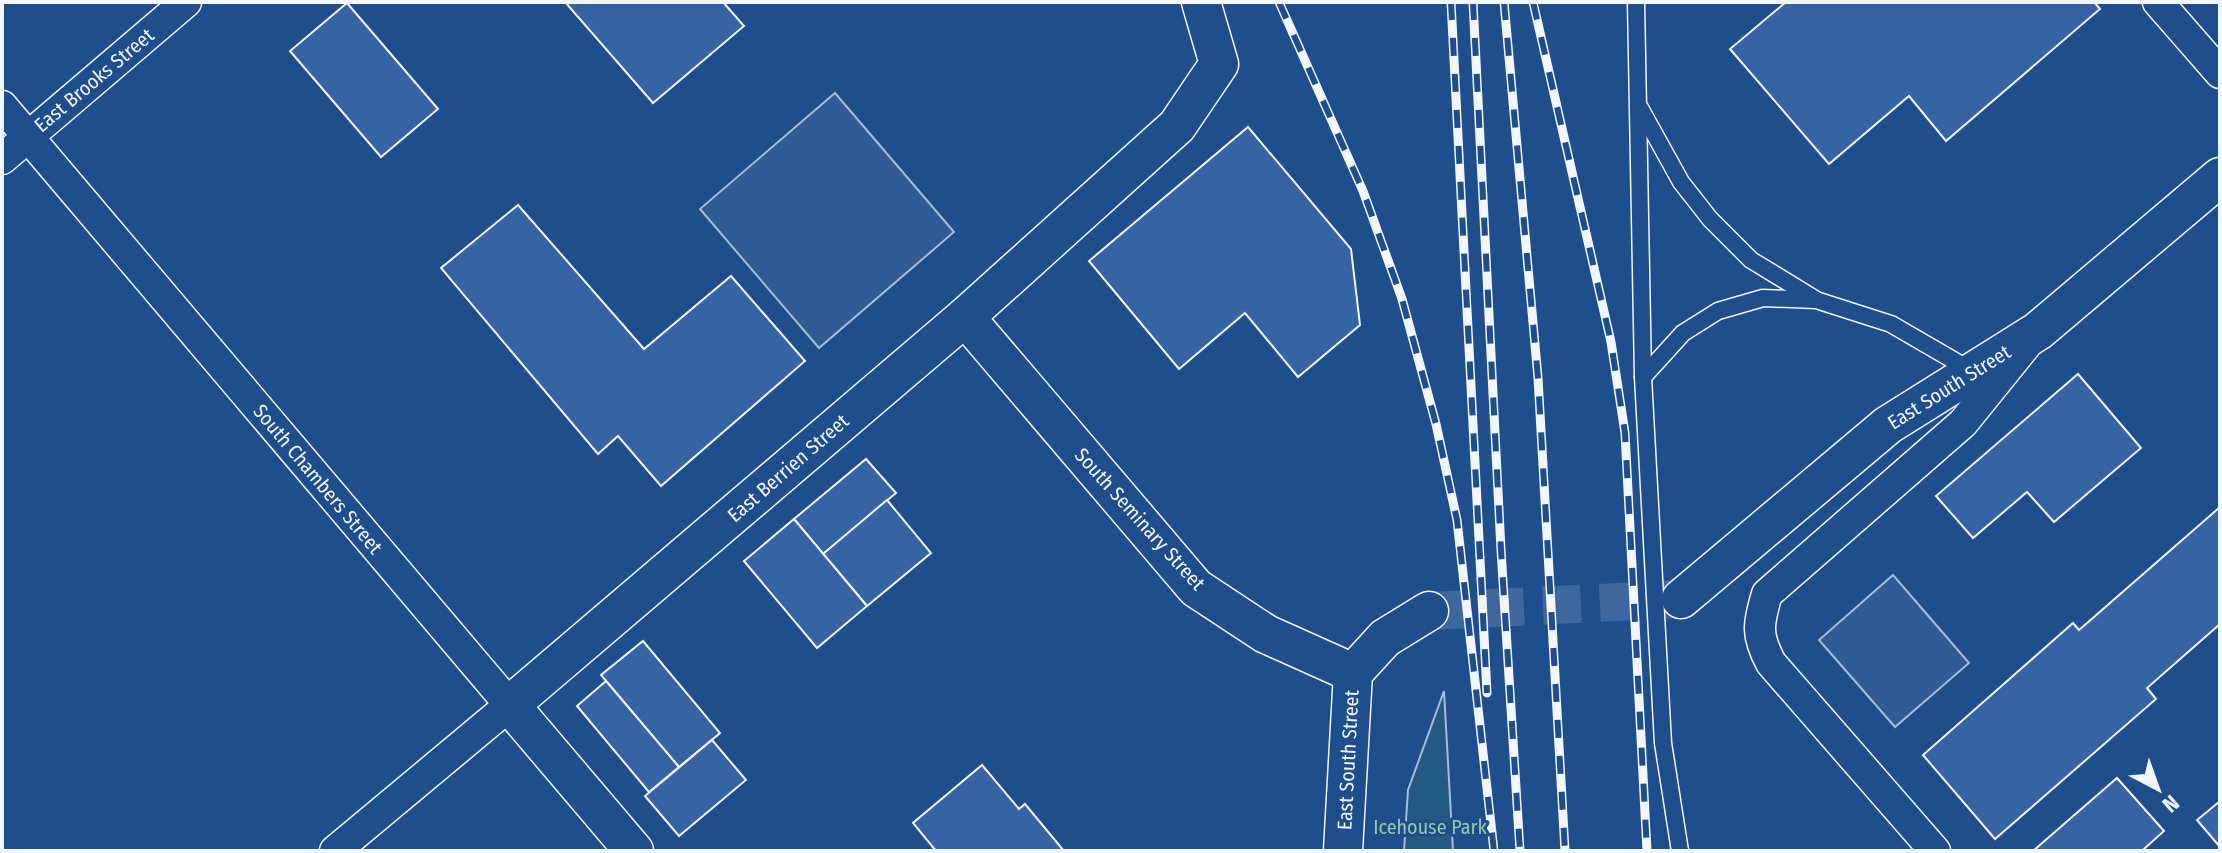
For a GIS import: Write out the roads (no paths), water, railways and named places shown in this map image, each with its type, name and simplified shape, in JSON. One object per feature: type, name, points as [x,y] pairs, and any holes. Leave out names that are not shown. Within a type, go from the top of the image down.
[{"type":"street","name":"East Brooks Street","points":[[2,159],[186,2]]},
{"type":"street","name":"East Berrien Street","points":[[335,851],[965,317],[1177,126],[1219,64],[1201,2]]},
{"type":"street","points":[[2158,2],[2220,73]]},
{"type":"street","name":"South Chambers Street","points":[[2,106],[634,851]]},
{"type":"street","name":"East South Street","points":[[1681,599],[1888,425],[2038,331],[2220,177]]},
{"type":"street","name":"South Seminary Street","points":[[965,317],[1196,588],[1266,634],[1353,673]]},
{"type":"street","points":[[1935,851],[1771,663],[1762,644],[1760,619],[1767,594],[1963,423],[2038,331]]},
{"type":"street","name":"East South Street","points":[[1343,851],[1353,673],[1385,638],[1429,611]]},
{"type":"lane","points":[[1636,2],[1643,377],[1663,743],[1680,851]]},
{"type":"lane","points":[[1639,105],[1681,182],[1710,219],[1751,260],[1816,300],[1891,324],[1973,372]]},
{"type":"lane","points":[[1643,377],[1683,333],[1718,311],[1763,298],[1816,300]]},
{"type":"tunnel","points":[[1429,611],[1681,599]]},
{"type":"railway","points":[[1279,2],[1363,191],[1402,299],[1436,424],[1457,520],[1494,851]]},
{"type":"railway","points":[[1451,2],[1487,693]]},
{"type":"railway","points":[[1473,2],[1520,851]]},
{"type":"railway","points":[[1504,2],[1538,378],[1565,851]]},
{"type":"railway","points":[[1533,2],[1611,342],[1625,433],[1647,851]]},
{"type":"park label","name":"Icehouse Park","points":[[1430,827]]}]
